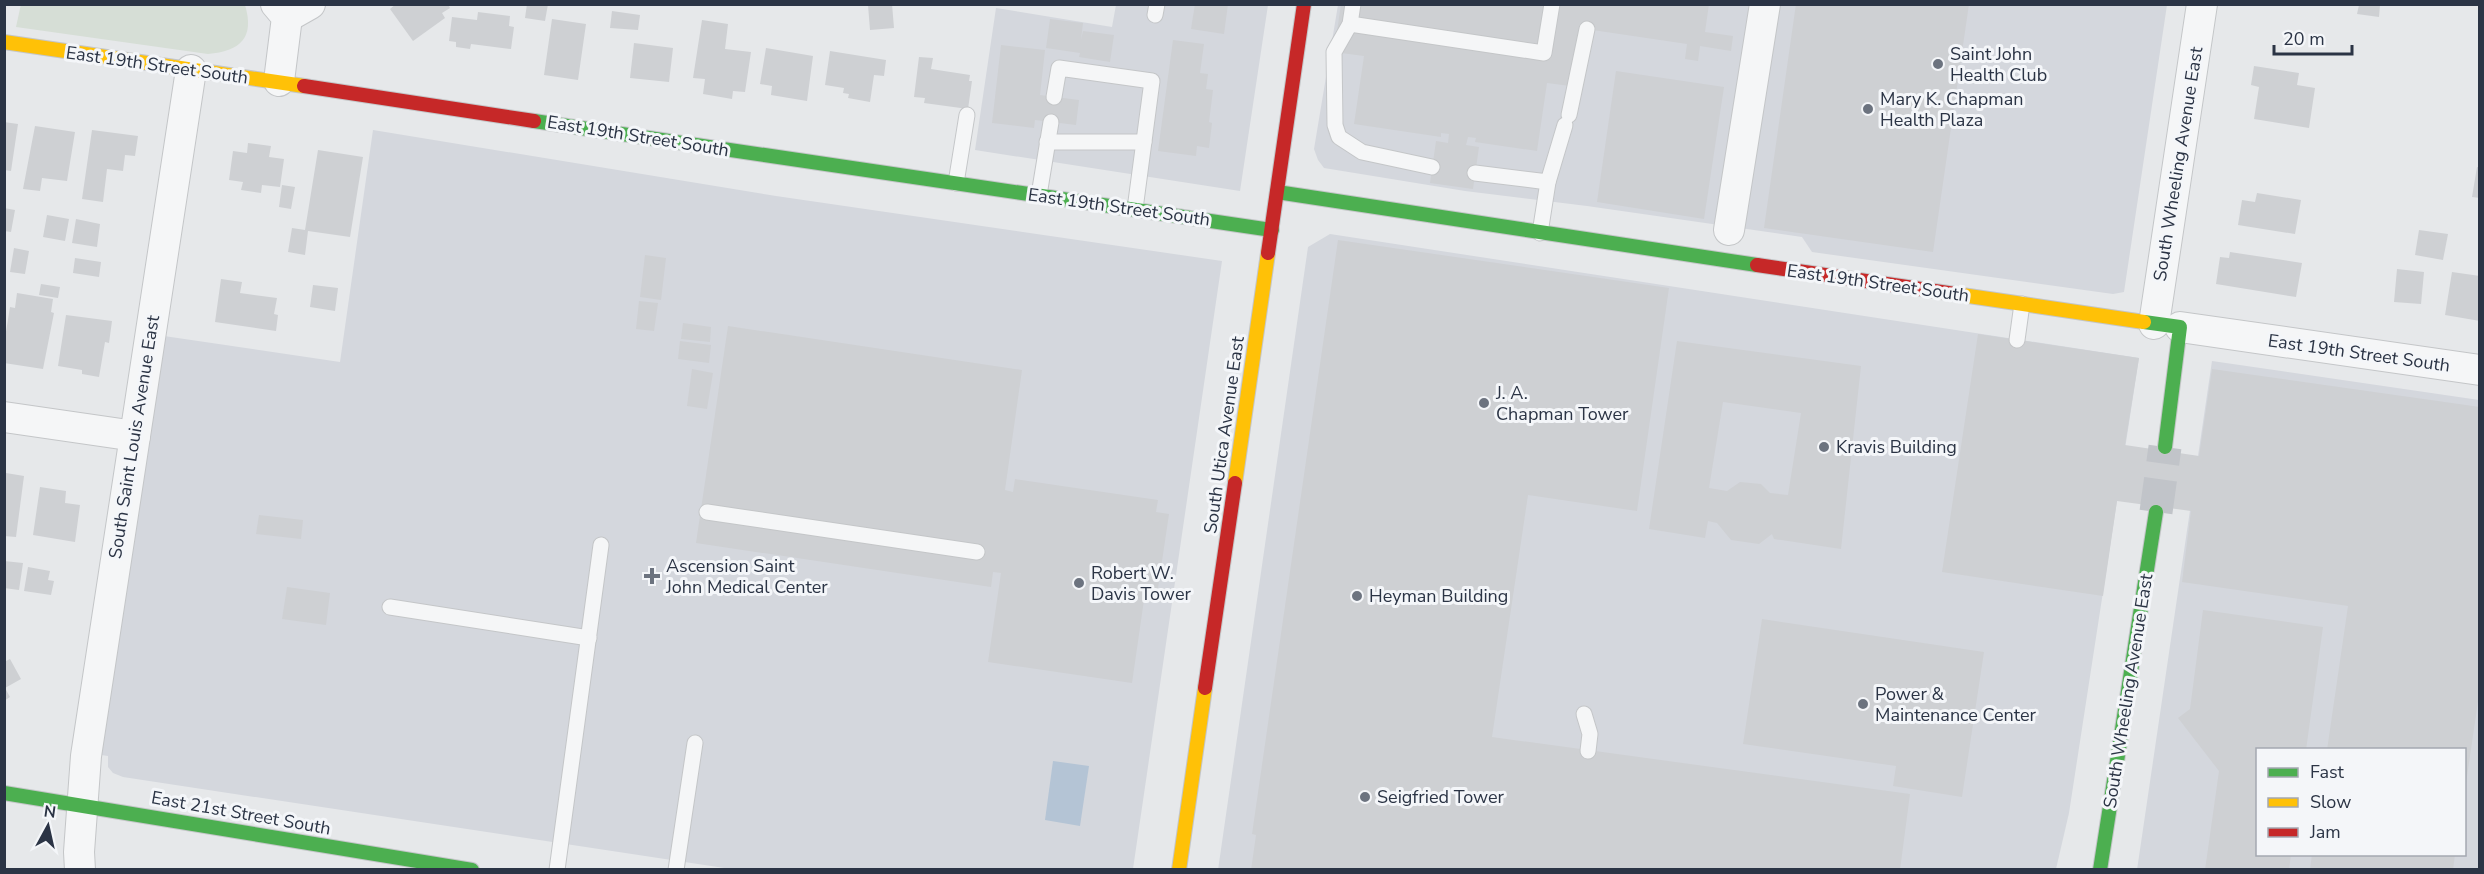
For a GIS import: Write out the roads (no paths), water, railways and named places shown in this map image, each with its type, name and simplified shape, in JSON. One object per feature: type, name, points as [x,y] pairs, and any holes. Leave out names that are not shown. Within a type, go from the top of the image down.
[{"type":"street","name":"South Utica Avenue East","points":[[1179,870],[1304,4]]},
{"type":"street","points":[[1729,230],[1765,4]]},
{"type":"street","name":"South Wheeling Avenue East","points":[[2165,447],[2167,325],[2202,4]]},
{"type":"street","points":[[279,81],[291,9]]},
{"type":"street","name":"East 19th Street South","points":[[4,42],[1272,230]]},
{"type":"street","name":"South Saint Louis Avenue East","points":[[80,870],[86,756],[191,70]]},
{"type":"street","name":"East 19th Street South","points":[[1277,192],[1540,233],[2480,370]]},
{"type":"street","points":[[4,417],[135,436]]},
{"type":"street","name":"South Wheeling Avenue East","points":[[2100,870],[2156,512]]},
{"type":"street","name":"East 21st Street South","points":[[4,793],[82,804],[427,866],[472,870]]},
{"type":"lane","points":[[1353,4],[1350,24],[1334,52],[1335,124],[1339,137],[1362,152],[1432,167]]},
{"type":"lane","points":[[1350,24],[1544,53],[1552,4]]},
{"type":"lane","points":[[1540,233],[1548,182],[1567,120],[1587,29]]},
{"type":"lane","points":[[1054,97],[1059,68],[1152,81],[1135,209]]},
{"type":"lane","points":[[956,183],[967,115]]},
{"type":"lane","points":[[1039,195],[1051,122]]},
{"type":"lane","points":[[1047,142],[1144,142]]},
{"type":"lane","points":[[1476,173],[1548,182]]},
{"type":"lane","points":[[2017,340],[2022,304]]},
{"type":"lane","points":[[707,512],[977,552]]},
{"type":"lane","points":[[557,870],[601,545]]},
{"type":"lane","points":[[390,607],[589,638]]},
{"type":"lane","points":[[1584,714],[1590,734],[1588,751]]},
{"type":"lane","points":[[676,870],[695,743]]},
{"type":"water","points":[[1053,761],[1089,766],[1080,826],[1045,820]]},
{"type":"tunnel","points":[[2156,512],[2165,447]]},
{"type":"place","name":"Saint John Health Club","points":[[1938,64]]},
{"type":"place","name":"Mary K. Chapman Health Plaza","points":[[1868,109]]},
{"type":"place","name":"J. A. Chapman Tower","points":[[1484,403]]},
{"type":"place","name":"Kravis Building","points":[[1824,447]]},
{"type":"place","name":"Ascension Saint John Medical Center","points":[[652,576]]},
{"type":"place","name":"Robert W. Davis Tower","points":[[1079,583]]},
{"type":"place","name":"Heyman Building","points":[[1357,596]]},
{"type":"place","name":"Power & Maintenance Center","points":[[1863,704]]},
{"type":"place","name":"Seigfried Tower","points":[[1365,797]]}]
